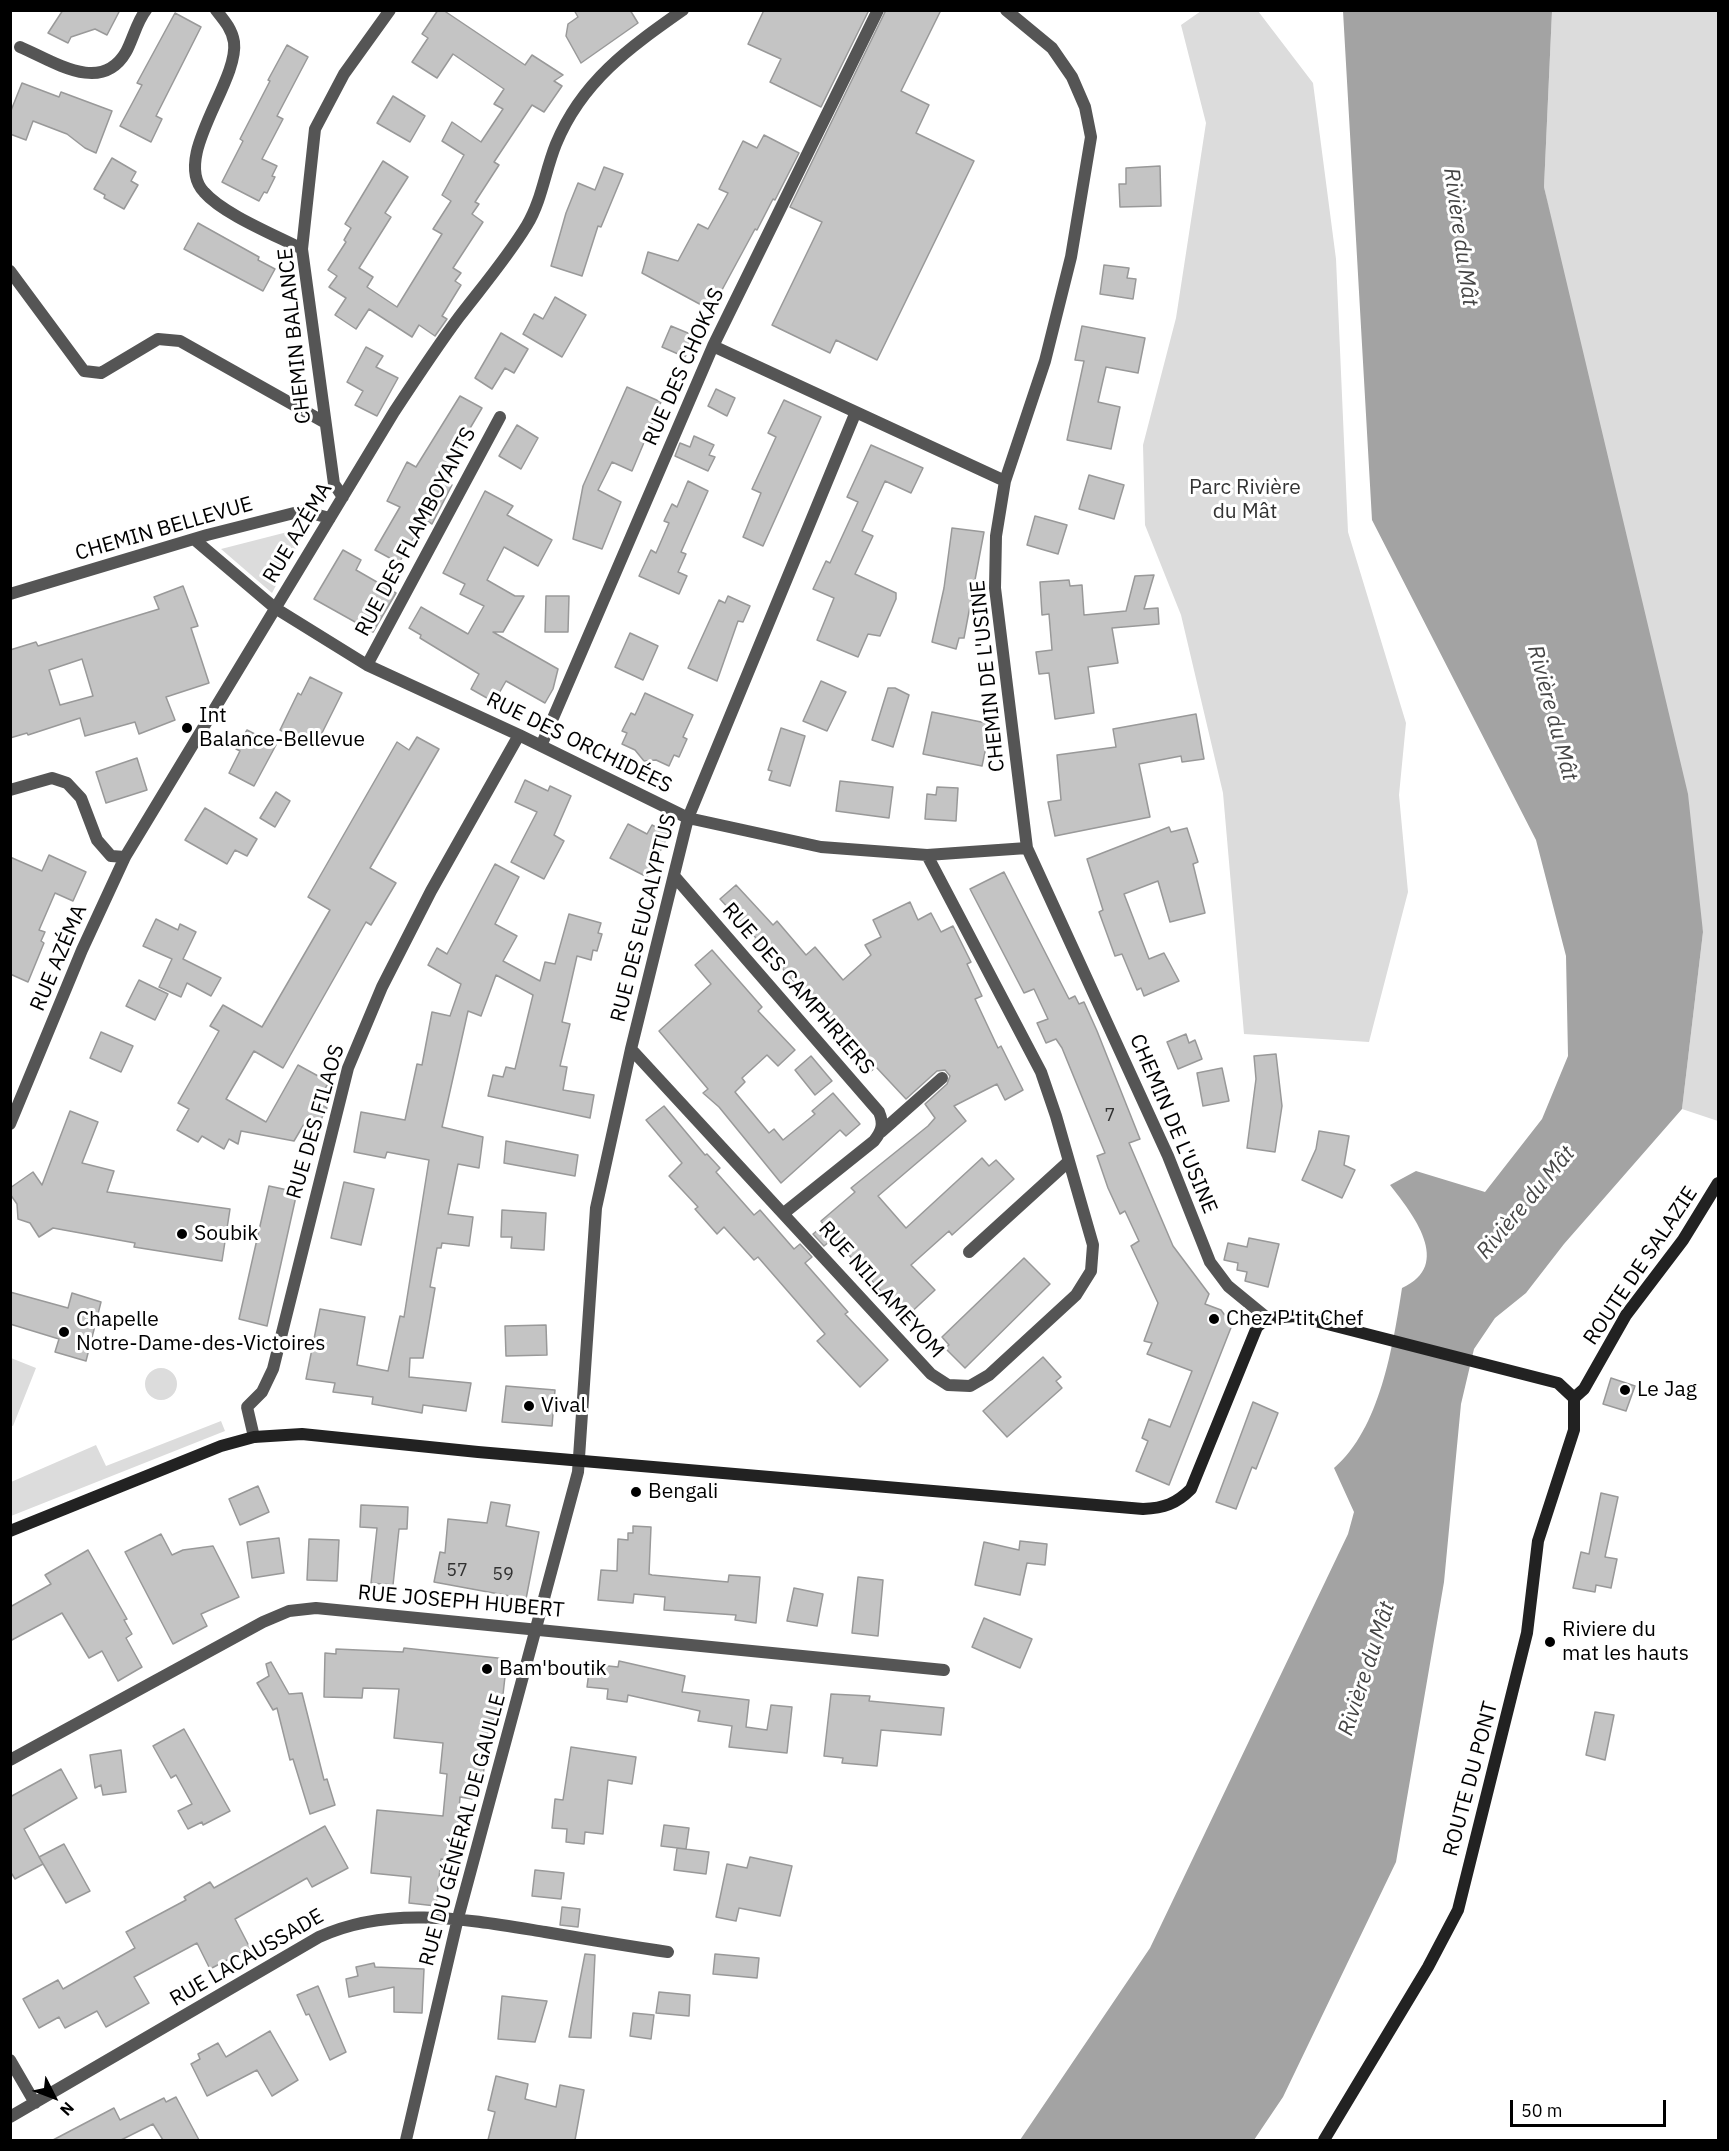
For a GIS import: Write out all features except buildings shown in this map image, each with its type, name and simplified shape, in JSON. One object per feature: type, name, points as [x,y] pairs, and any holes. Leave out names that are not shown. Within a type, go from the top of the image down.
[{"type":"main road","name":"ROUTE DE SALAZIE","points":[[1574,1398],[1584,1389],[1626,1315],[1683,1240],[1719,1183]]},
{"type":"main road","points":[[10,1531],[221,1446],[254,1437],[302,1434],[1143,1509],[1164,1508],[1178,1502],[1191,1489],[1257,1327],[1267,1318],[1296,1316],[1557,1383],[1574,1398]]},
{"type":"main road","name":"ROUTE DU PONT","points":[[1324,2140],[1428,1967],[1458,1910],[1522,1655],[1538,1541],[1574,1430],[1574,1398]]},
{"type":"street","points":[[20,47],[83,75],[100,73],[114,66],[124,54],[146,10]]},
{"type":"street","points":[[216,10],[230,29],[234,44],[230,63],[198,147],[194,175],[202,191],[214,202],[302,249]]},
{"type":"street","name":"CHEMIN BALANCE","points":[[343,497],[334,484],[302,249],[315,129],[344,74],[390,10]]},
{"type":"street","name":"RUE AZÉMA","points":[[10,1124],[82,950],[125,857],[429,359],[505,259],[528,224],[539,202],[556,144],[580,100],[606,68],[683,10]]},
{"type":"street","name":"RUE DES CHOKAS","points":[[541,746],[713,346],[878,10]]},
{"type":"street","name":"CHEMIN DE L'USINE","points":[[1006,10],[1052,48],[1072,76],[1085,107],[1091,137],[1071,257],[1046,361],[1005,481],[996,536],[995,588],[1028,848],[1168,1156],[1210,1262],[1228,1286],[1267,1318]]},
{"type":"street","points":[[10,271],[84,370],[101,373],[158,339],[180,340],[324,422]]},
{"type":"street","points":[[713,346],[855,414],[1005,481]]},
{"type":"street","name":"RUE DES EUCALYPTUS","points":[[580,1460],[596,1208],[631,1049],[688,818],[855,414]]},
{"type":"street","name":"RUE DES FLAMBOYANTS","points":[[367,665],[500,417]]},
{"type":"street","name":"CHEMIN BELLEVUE","points":[[10,594],[302,511],[330,518]]},
{"type":"street","name":"RUE DES ORCHIDÉES","points":[[195,540],[275,608],[367,665],[519,735],[688,818],[821,847],[927,855],[1028,848]]},
{"type":"street","name":"RUE DES FILAOS","points":[[254,1437],[247,1407],[262,1392],[273,1369],[348,1068],[382,987],[431,891],[519,735]]},
{"type":"street","points":[[10,789],[52,778],[67,783],[81,798],[97,840],[111,856],[125,857]]},
{"type":"street","name":"RUE NILLAMEYOM","points":[[631,1049],[931,1374],[948,1385],[970,1386],[989,1375],[1076,1295],[1091,1271],[1093,1245],[1041,1072],[927,855]]},
{"type":"street","name":"RUE DES CAMPHRIERS","points":[[675,877],[879,1112],[883,1121],[881,1132]]},
{"type":"street","points":[[784,1213],[874,1141],[881,1132],[942,1078]]},
{"type":"street","points":[[969,1252],[1068,1162]]},
{"type":"street","name":"RUE DU GÉNÉRAL DE GAULLE","points":[[406,2140],[458,1918],[580,1460]]},
{"type":"street","name":"RUE JOSEPH HUBERT","points":[[10,1760],[263,1622],[289,1611],[316,1608],[537,1628],[944,1670]]},
{"type":"street","name":"RUE LACAUSSADE","points":[[10,2117],[319,1937],[342,1927],[366,1921],[458,1918],[668,1953]]},
{"type":"street","points":[[10,2060],[35,2103]]},
{"type":"green space","name":"Parc Rivière du Mât","points":[[1201,11],[1258,11],[1313,83],[1336,259],[1348,532],[1406,723],[1399,795],[1408,892],[1369,1042],[1244,1034],[1223,793],[1181,615],[1145,525],[1143,445],[1176,318],[1206,123],[1181,25]]},
{"type":"green space","points":[[1552,11],[1718,11],[1718,1121],[1682,1109],[1703,932],[1544,187]]},
{"type":"green space","points":[[307,527],[272,593],[221,549]]},
{"type":"green space","points":[[11,1358],[36,1368],[13,1426],[10,1425]]},
{"type":"green space","points":[[161,1368],[172,1373],[177,1384],[172,1395],[161,1400],[150,1395],[145,1384],[150,1373]]},
{"type":"green space","points":[[221,1421],[225,1431],[11,1516],[11,1482],[96,1445],[106,1466]]},
{"type":"water","name":"Rivière du Mât","points":[[1343,11],[1552,11],[1544,187],[1688,794],[1703,932],[1682,1109],[1564,1244],[1526,1293],[1495,1318],[1474,1349],[1461,1404],[1444,1582],[1396,1862],[1283,2097],[1254,2140],[1020,2140],[1150,1948],[1348,1534],[1354,1512],[1334,1468],[1363,1432],[1373,1409],[1389,1360],[1402,1288],[1417,1278],[1425,1266],[1427,1253],[1424,1238],[1417,1224],[1390,1185],[1416,1171],[1485,1192],[1542,1119],[1568,1056],[1566,956],[1536,840],[1372,520]]},
{"type":"place","name":"Int Balance-Bellevue","points":[[187,728]]},
{"type":"place","name":"Soubik","points":[[182,1234]]},
{"type":"place","name":"Chez P'tit Chef","points":[[1214,1319]]},
{"type":"place","name":"Chapelle Notre-Dame-des-Victoires","points":[[64,1332]]},
{"type":"place","name":"Le Jag","points":[[1625,1390]]},
{"type":"place","name":"Vival","points":[[529,1406]]},
{"type":"place","name":"Bengali","points":[[636,1492]]},
{"type":"place","name":"Riviere du mat les hauts","points":[[1550,1642]]},
{"type":"place","name":"Bam'boutik","points":[[487,1669]]}]
